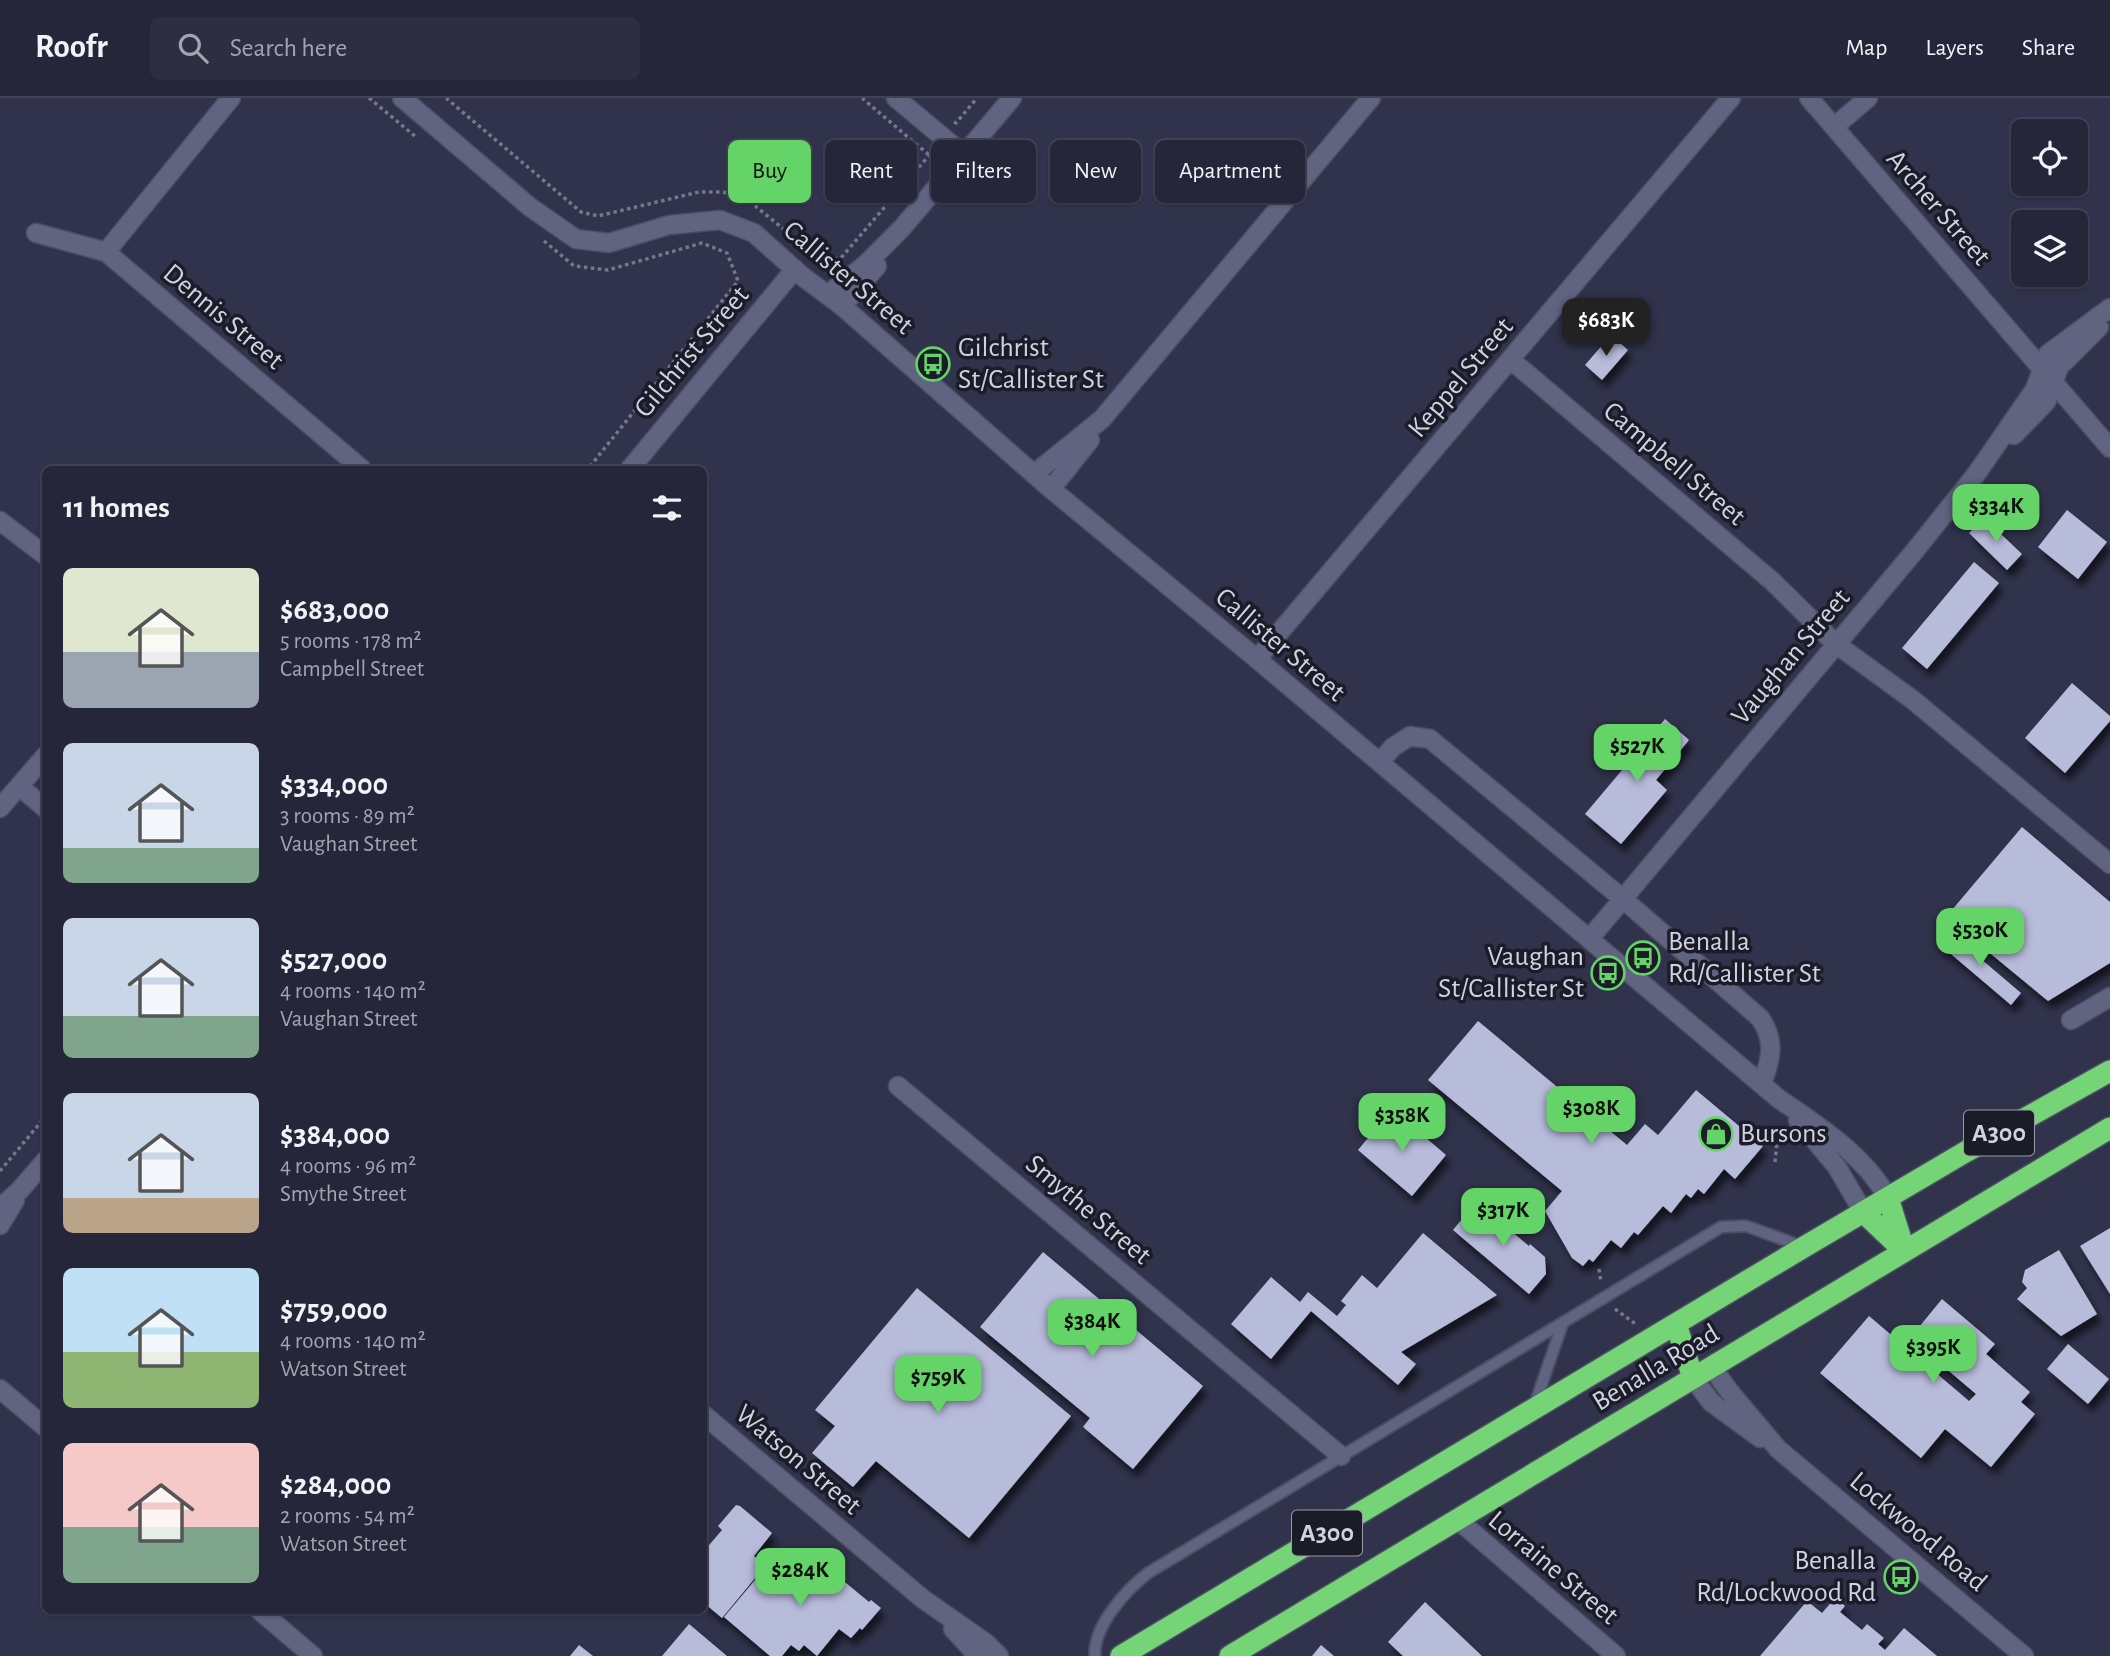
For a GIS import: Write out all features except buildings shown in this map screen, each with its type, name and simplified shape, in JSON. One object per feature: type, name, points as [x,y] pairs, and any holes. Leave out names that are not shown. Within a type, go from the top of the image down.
[{"type":"highway","name":"Benalla Road","points":[[1121,1656],[1863,1212],[2110,1071]]},
{"type":"highway","name":"Benalla Road","points":[[1230,1656],[2110,1128]]},
{"type":"highway","points":[[1888,1198],[1904,1251]]},
{"type":"highway","points":[[1863,1212],[1904,1251]]},
{"type":"highway","points":[[1676,1324],[1712,1367]]},
{"type":"highway","points":[[1676,1324],[1693,1378]]},
{"type":"street","points":[[106,252],[231,98]]},
{"type":"street","name":"Callister Street","points":[[402,98],[530,207],[576,239],[609,243],[669,225],[720,220],[754,233],[842,306],[1051,489],[1762,1084],[1829,1134],[1880,1184],[1888,1198]]},
{"type":"street","points":[[897,98],[945,140]]},
{"type":"street","points":[[977,140],[1012,98]]},
{"type":"street","points":[[1034,474],[1102,419],[1371,98]]},
{"type":"street","name":"Keppel Street","points":[[1257,659],[1731,98]]},
{"type":"street","name":"Archer Street","points":[[1809,98],[2110,448]]},
{"type":"street","points":[[1834,127],[1868,98]]},
{"type":"street","points":[[827,295],[865,265],[931,194]]},
{"type":"street","points":[[842,306],[889,251],[902,228]]},
{"type":"street","name":"Dennis Street","points":[[36,233],[106,252],[358,466]]},
{"type":"street","name":"Gilchrist Street","points":[[632,466],[795,269]]},
{"type":"street","name":"Vaughan Street","points":[[2048,376],[2048,354],[2110,308]]},
{"type":"street","name":"Vaughan Street","points":[[1590,938],[1913,553],[1977,473],[2035,389],[2110,317]]},
{"type":"street","name":"Campbell Street","points":[[1511,360],[2110,864]]},
{"type":"street","points":[[1051,489],[1091,439],[1102,419]]},
{"type":"street","points":[[0,521],[42,553]]},
{"type":"street","points":[[1380,762],[1392,747],[1410,736],[1430,739],[1623,899],[1759,1018],[1770,1038],[1769,1064],[1762,1084]]},
{"type":"street","points":[[0,808],[42,760]]},
{"type":"street","points":[[19,786],[42,806]]},
{"type":"street","points":[[2071,1020],[2110,997]]},
{"type":"street","name":"Smythe Street","points":[[898,1086],[1341,1456]]},
{"type":"street","name":"Callister Street","points":[[1779,1098],[1837,1167],[1863,1212]]},
{"type":"street","points":[[0,1208],[42,1165]]},
{"type":"street","points":[[0,1225],[20,1190]]},
{"type":"street","name":"Lockwood Road","points":[[1712,1367],[1778,1449]]},
{"type":"street","name":"Lockwood Road","points":[[1693,1378],[1711,1402],[1737,1423],[1778,1449],[2024,1656]]},
{"type":"street","points":[[0,1389],[42,1425]]},
{"type":"street","name":"Watson Street","points":[[707,1418],[923,1599],[986,1643],[999,1656]]},
{"type":"street","name":"Lorraine Street","points":[[1457,1519],[1616,1656]]},
{"type":"street","name":"Watson Street","points":[[923,1599],[978,1656]]},
{"type":"street","points":[[264,1614],[313,1656]]},
{"type":"lane","points":[[1095,1656],[1095,1647],[1101,1631],[1128,1589],[1148,1573],[1721,1227],[1746,1226],[1804,1247]]},
{"type":"lane","points":[[1533,1409],[1563,1322]]},
{"type":"path","points":[[369,98],[423,142]]},
{"type":"path","points":[[446,98],[581,212],[598,216],[699,192],[723,192],[749,201],[817,256],[840,259],[977,98]]},
{"type":"path","points":[[862,98],[929,155]]},
{"type":"path","points":[[946,115],[956,123]]},
{"type":"path","points":[[541,239],[574,265],[607,270],[702,243],[727,253],[738,281],[590,466]]},
{"type":"path","points":[[0,1171],[42,1121]]},
{"type":"path","points":[[1775,1162],[1778,1132]]},
{"type":"place","name":"Gilchrist St/Callister St","points":[[933,364]]},
{"type":"place","name":"Benalla Rd/Callister St","points":[[1643,958]]},
{"type":"place","name":"Vaughan St/Callister St","points":[[1608,973]]},
{"type":"place","name":"Bursons","points":[[1716,1134]]},
{"type":"place","name":"Benalla Rd/Lockwood Rd","points":[[1901,1577]]}]
